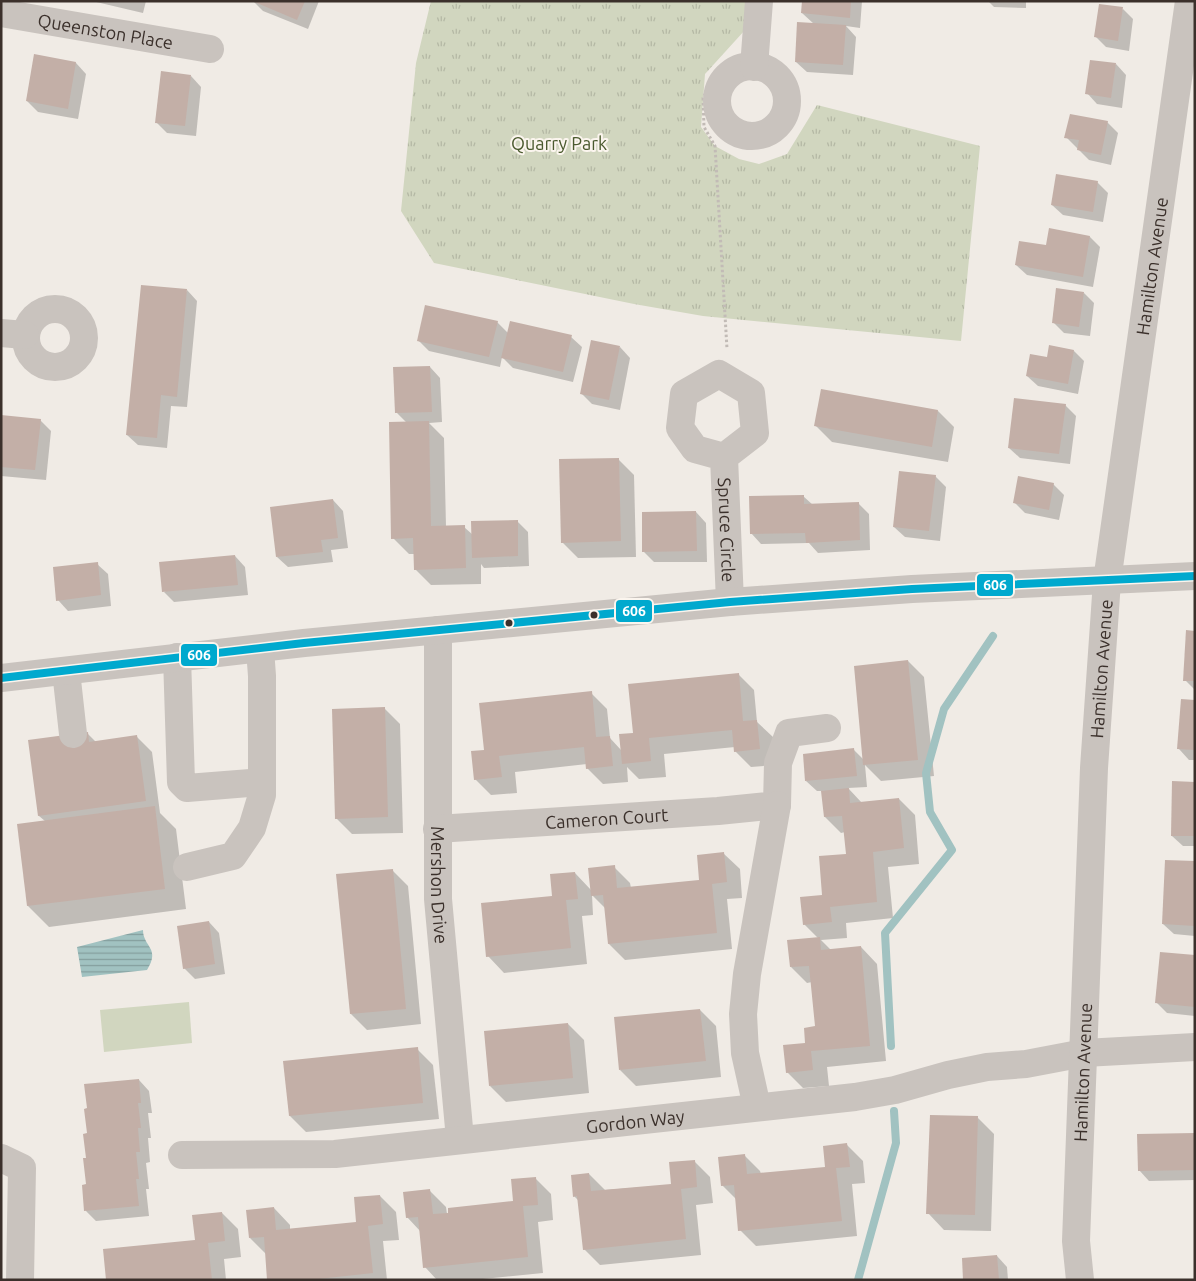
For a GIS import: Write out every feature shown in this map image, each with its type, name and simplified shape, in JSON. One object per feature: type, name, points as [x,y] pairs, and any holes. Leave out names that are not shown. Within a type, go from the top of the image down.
[{"type":"street","points":[[754,67],[759,1]]},
{"type":"street","name":"Hamilton Avenue","points":[[1080,1280],[1076,1241],[1094,768],[1107,580],[1189,1]]},
{"type":"street","name":"Queenston Place","points":[[1,13],[210,49]]},
{"type":"street","name":"Spruce Circle","points":[[718,374],[750,393],[754,433],[724,456],[695,449],[680,428],[684,394],[718,374]]},
{"type":"street","name":"Spruce Circle","points":[[724,456],[730,602]]},
{"type":"street","points":[[1,678],[177,657],[730,602],[912,589],[1195,576]]},
{"type":"street","name":"Mershon Drive","points":[[438,630],[438,899],[460,1139]]},
{"type":"street","points":[[187,866],[234,856],[252,828],[262,795],[262,676],[260,649]]},
{"type":"street","points":[[177,657],[181,782],[187,788],[262,782]]},
{"type":"street","points":[[66,671],[73,734]]},
{"type":"street","points":[[757,1107],[745,1053],[743,1014],[747,974],[777,805],[778,763],[788,733],[827,728]]},
{"type":"street","name":"Cameron Court","points":[[437,829],[718,811],[777,805]]},
{"type":"street","name":"Gordon Way","points":[[182,1155],[335,1154],[855,1097],[896,1090],[948,1075],[987,1067],[1026,1064],[1084,1053],[1195,1047]]},
{"type":"street","points":[[1,1158],[22,1168],[14,1268]]},
{"type":"path","points":[[715,76],[703,98],[704,127],[714,146],[729,381]]},
{"type":"green space","name":"Quarry Park","points":[[431,1],[747,1],[745,30],[705,74],[701,127],[715,146],[739,159],[759,164],[787,154],[817,105],[980,146],[961,341],[703,316],[634,304],[434,263],[401,211],[416,63]]},
{"type":"green space","points":[[189,1002],[192,1043],[104,1052],[100,1010]]},
{"type":"water","points":[[143,930],[152,952],[151,963],[147,970],[82,977],[77,947]]},
{"type":"building","points":[[252,1],[305,1],[297,20]]},
{"type":"building","points":[[802,1],[851,1],[850,18],[801,13]]},
{"type":"building","points":[[1099,4],[1123,7],[1118,41],[1094,37]]},
{"type":"building","points":[[797,22],[846,25],[843,65],[795,62]]},
{"type":"building","points":[[34,54],[76,62],[68,109],[26,101]]},
{"type":"building","points":[[1090,60],[1116,63],[1111,98],[1085,94]]},
{"type":"building","points":[[161,71],[191,75],[185,126],[155,123]]},
{"type":"building","points":[[1070,114],[1108,121],[1101,155],[1077,150],[1079,140],[1064,138]]},
{"type":"building","points":[[1056,174],[1098,181],[1093,212],[1051,205]]},
{"type":"building","points":[[1049,228],[1090,236],[1083,277],[1015,265],[1019,241],[1046,245]]},
{"type":"building","points":[[141,285],[187,289],[177,397],[161,395],[157,438],[126,435]]},
{"type":"building","points":[[1056,288],[1084,292],[1079,327],[1052,323]]},
{"type":"building","points":[[425,305],[498,321],[489,357],[417,341]]},
{"type":"building","points":[[510,321],[572,335],[563,372],[501,358]]},
{"type":"building","points":[[591,340],[620,346],[609,400],[580,394]]},
{"type":"building","points":[[1049,345],[1074,350],[1068,384],[1026,376],[1030,354],[1047,357]]},
{"type":"building","points":[[430,366],[432,412],[395,413],[393,367]]},
{"type":"building","points":[[821,389],[938,410],[932,447],[814,426]]},
{"type":"building","points":[[1014,398],[1066,404],[1059,454],[1008,448]]},
{"type":"building","points":[[1,415],[41,419],[35,470],[1,467]]},
{"type":"building","points":[[429,421],[431,526],[465,525],[466,568],[414,570],[413,538],[391,539],[389,422]]},
{"type":"building","points":[[619,458],[621,541],[561,543],[559,459]]},
{"type":"building","points":[[899,471],[936,475],[929,531],[893,527]]},
{"type":"building","points":[[1018,476],[1054,483],[1049,510],[1013,503]]},
{"type":"building","points":[[804,495],[804,504],[859,502],[860,540],[806,543],[805,533],[750,534],[749,496]]},
{"type":"building","points":[[333,499],[338,538],[321,540],[323,552],[276,557],[270,507]]},
{"type":"building","points":[[696,511],[697,551],[642,552],[642,512]]},
{"type":"building","points":[[518,520],[518,556],[472,558],[471,521]]},
{"type":"building","points":[[235,555],[238,585],[162,592],[159,562]]},
{"type":"building","points":[[98,562],[101,595],[56,601],[53,567]]},
{"type":"building","points":[[1186,630],[1195,631],[1195,681],[1183,681]]},
{"type":"building","points":[[908,660],[918,760],[863,765],[854,666]]},
{"type":"building","points":[[739,673],[743,721],[757,720],[760,749],[734,752],[732,730],[649,738],[651,761],[622,764],[619,734],[633,733],[628,684]]},
{"type":"building","points":[[592,691],[596,737],[610,736],[613,766],[586,769],[584,747],[499,756],[502,777],[474,780],[471,751],[484,750],[479,703]]},
{"type":"building","points":[[1181,699],[1195,700],[1195,750],[1177,749]]},
{"type":"building","points":[[385,707],[388,817],[335,819],[332,709]]},
{"type":"building","points":[[88,732],[89,742],[137,735],[146,801],[38,816],[28,740]]},
{"type":"building","points":[[854,748],[857,776],[805,781],[803,754]]},
{"type":"building","points":[[1172,781],[1195,782],[1195,836],[1171,836]]},
{"type":"building","points":[[849,788],[850,803],[899,798],[904,848],[873,852],[877,902],[830,907],[832,922],[803,925],[800,897],[822,895],[819,856],[846,854],[842,816],[824,817],[821,791]]},
{"type":"building","points":[[155,806],[165,889],[27,906],[17,824]]},
{"type":"building","points":[[724,852],[727,882],[712,884],[717,933],[608,944],[603,895],[591,896],[588,868],[615,865],[617,888],[699,880],[697,855]]},
{"type":"building","points":[[1165,860],[1195,861],[1195,926],[1162,924]]},
{"type":"building","points":[[393,869],[406,1009],[350,1014],[336,874]]},
{"type":"building","points":[[575,872],[578,899],[566,900],[571,948],[486,957],[481,903],[552,896],[550,874]]},
{"type":"building","points":[[209,921],[215,964],[183,969],[177,926]]},
{"type":"building","points":[[820,937],[821,950],[861,946],[870,1046],[811,1051],[813,1070],[786,1073],[783,1045],[805,1043],[804,1028],[815,1026],[809,966],[790,967],[787,940]]},
{"type":"building","points":[[1160,952],[1195,955],[1195,1007],[1155,1003]]},
{"type":"building","points":[[700,1009],[706,1061],[619,1070],[614,1017]]},
{"type":"building","points":[[568,1023],[573,1078],[489,1086],[484,1031]]},
{"type":"building","points":[[418,1047],[423,1103],[289,1116],[283,1061]]},
{"type":"building","points":[[139,1079],[141,1103],[138,1103],[141,1128],[138,1128],[140,1152],[136,1152],[139,1179],[136,1179],[139,1206],[84,1211],[82,1185],[86,1184],[83,1158],[86,1158],[83,1134],[87,1133],[84,1109],[87,1108],[84,1084]]},
{"type":"building","points":[[930,1115],[978,1116],[975,1215],[926,1214]]},
{"type":"building","points":[[1195,1133],[1195,1170],[1138,1171],[1137,1134]]},
{"type":"building","points":[[847,1143],[850,1167],[836,1168],[842,1221],[738,1231],[734,1185],[721,1186],[718,1157],[745,1154],[747,1174],[825,1167],[823,1146]]},
{"type":"building","points":[[695,1160],[697,1187],[681,1189],[686,1239],[583,1250],[577,1196],[573,1197],[571,1175],[589,1173],[591,1191],[671,1184],[669,1162]]},
{"type":"building","points":[[536,1177],[538,1205],[523,1206],[528,1257],[423,1268],[418,1217],[406,1218],[403,1192],[430,1189],[433,1214],[448,1213],[448,1208],[513,1201],[511,1179]]},
{"type":"building","points":[[380,1195],[383,1224],[368,1226],[373,1273],[309,1280],[267,1280],[264,1237],[249,1238],[246,1210],[274,1207],[276,1230],[356,1222],[354,1197]]},
{"type":"building","points":[[222,1212],[225,1241],[208,1243],[212,1280],[106,1280],[103,1249],[195,1240],[192,1215]]},
{"type":"building","points":[[997,1255],[999,1280],[963,1280],[962,1258]]},
{"type":"waterway","points":[[891,1046],[885,933],[952,850],[930,812],[926,773],[944,709],[993,636]]},
{"type":"waterway","points":[[858,1280],[896,1143],[894,1111]]},
{"type":"transit line","name":"606","points":[[1,678],[304,643],[730,602],[912,589],[1195,576]]}]
